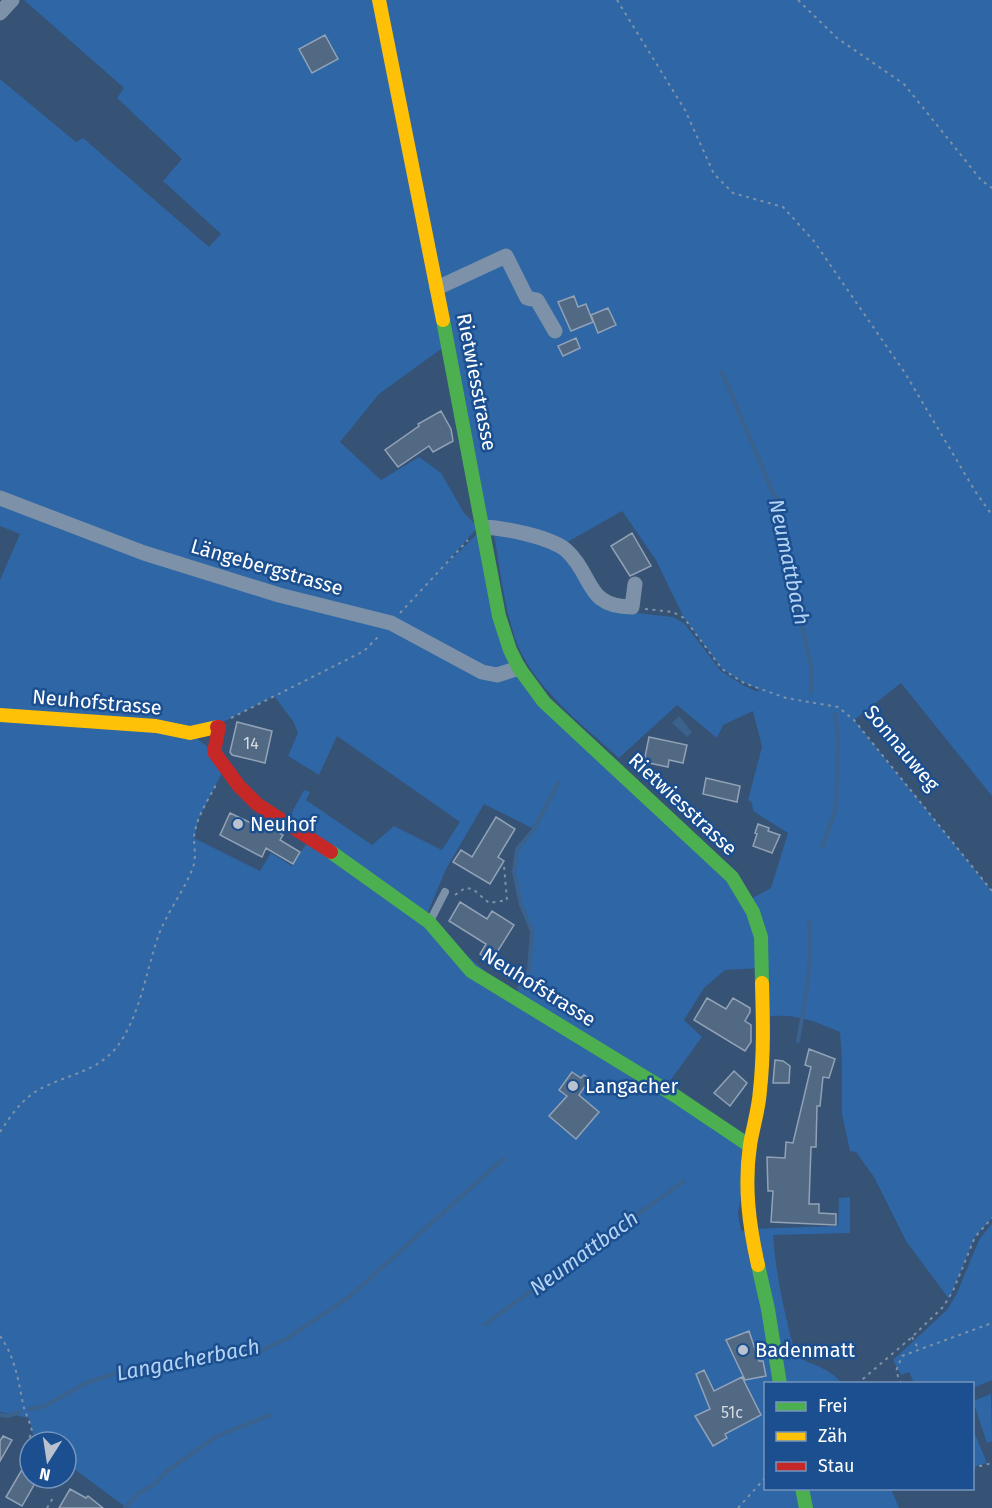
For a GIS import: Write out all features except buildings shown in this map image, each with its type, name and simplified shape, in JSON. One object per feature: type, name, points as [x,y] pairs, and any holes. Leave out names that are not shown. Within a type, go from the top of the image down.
[{"type":"main road","name":"Rietwiesstrasse","points":[[379,0],[437,288],[499,616],[510,650],[531,686],[555,714],[732,877],[753,912],[761,937],[764,1037],[760,1093],[750,1146],[747,1194],[750,1229],[768,1309],[780,1382]]},
{"type":"main road","name":"Neuhofstrasse","points":[[0,715],[156,726],[190,734],[219,727]]},
{"type":"main road","points":[[214,752],[219,727]]},
{"type":"main road","name":"Neuhofstrasse","points":[[214,752],[239,786],[257,804],[288,822],[429,922],[471,971],[664,1089],[750,1146]]},
{"type":"main road","points":[[802,1490],[806,1508]]},
{"type":"street","points":[[0,13],[12,0]]},
{"type":"street","points":[[437,288],[506,256],[527,298],[537,300],[555,331]]},
{"type":"street","name":"Längebergstrasse","points":[[0,498],[144,553],[279,595],[391,623],[482,672],[497,675],[519,668]]},
{"type":"street","points":[[483,527],[508,529],[561,546],[569,553],[600,598],[615,607],[632,608],[635,584]]},
{"type":"street","name":"Neuhofstrasse","points":[[190,734],[214,752]]},
{"type":"lane","points":[[429,922],[445,892]]},
{"type":"path","points":[[617,0],[686,110],[714,174],[733,193],[783,207],[813,240],[904,373],[975,491],[992,515]]},
{"type":"path","points":[[798,0],[837,38],[904,84],[981,180],[992,188]]},
{"type":"path","points":[[219,727],[226,720],[364,651],[478,529],[483,527]]},
{"type":"path","name":"Sonnauweg","points":[[632,608],[673,612],[684,618],[722,669],[744,683],[786,698],[838,707],[854,720],[992,891]]},
{"type":"path","points":[[0,1132],[17,1107],[42,1088],[93,1068],[110,1056],[123,1037],[137,1008],[159,933],[191,873],[195,861],[194,838],[199,818],[225,768]]},
{"type":"path","points":[[452,898],[465,888],[473,890],[489,903],[507,900],[504,866]]},
{"type":"path","points":[[858,1382],[912,1337],[949,1299],[975,1237],[992,1218]]},
{"type":"path","points":[[901,1382],[896,1371],[902,1356],[992,1323]]},
{"type":"path","points":[[0,1336],[10,1350],[24,1407],[33,1430]]},
{"type":"path","points":[[912,1337],[919,1350]]},
{"type":"path","points":[[974,1468],[992,1463]]},
{"type":"path","points":[[738,1508],[764,1478]]},
{"type":"path","points":[[47,1508],[53,1498]]},
{"type":"shaded area","points":[[24,0],[379,0],[448,344],[379,394],[340,442],[381,480],[419,457],[441,473],[464,513],[478,527],[442,568],[479,532],[519,668],[747,901],[771,888],[788,833],[753,811],[752,803],[748,800],[762,747],[753,711],[723,725],[717,738],[677,705],[619,758],[574,718],[545,688],[523,656],[515,638],[505,600],[494,534],[499,531],[560,549],[610,610],[673,617],[684,623],[721,671],[743,685],[758,692],[759,689],[744,683],[722,669],[684,618],[656,560],[622,511],[564,544],[487,520],[385,0],[992,0],[992,796],[901,683],[854,720],[992,891],[992,1218],[975,1237],[949,1299],[906,1241],[874,1177],[856,1152],[850,1151],[842,1114],[840,1032],[803,1018],[764,1017],[762,968],[725,970],[704,988],[684,1020],[702,1037],[664,1089],[750,1146],[738,1213],[741,1231],[838,1226],[839,1198],[850,1197],[850,1233],[773,1235],[776,1266],[796,1356],[826,1370],[840,1382],[764,1382],[764,1490],[891,1490],[899,1508],[127,1508],[78,1472],[78,1430],[32,1430],[29,1418],[0,1412],[0,580],[20,534],[0,526],[0,79],[76,142],[83,138],[209,247],[221,234],[163,181],[182,159],[117,98],[124,88]],"holes":[[[274,696],[293,721],[298,733],[288,756],[319,775],[337,736],[460,822],[442,850],[394,826],[372,845],[306,800],[310,792],[304,790],[287,822],[310,838],[292,866],[271,853],[260,871],[194,838],[199,818],[225,767],[214,752],[191,734],[227,720]],[[484,804],[534,829],[517,849],[514,872],[521,905],[532,931],[529,970],[515,997],[425,919],[446,869]]]},
{"type":"shaded area","points":[[679,716],[692,732],[687,737],[672,723]]},
{"type":"shaded area","points":[[992,1223],[992,1380],[974,1388],[974,1382],[914,1382],[909,1372],[901,1375],[893,1360],[947,1310],[957,1293],[979,1240]]},
{"type":"shaded area","points":[[991,1394],[992,1441],[987,1443],[974,1404],[974,1401]]},
{"type":"shaded area","points":[[974,1432],[987,1463],[974,1467]]},
{"type":"waterway","name":"Neumattbach","points":[[722,372],[772,491],[778,499],[777,515],[811,665],[811,692]]},
{"type":"waterway","name":"Neumattbach","points":[[822,847],[836,809],[838,736],[835,714]]},
{"type":"waterway","name":"Langacherbach","points":[[519,988],[529,970],[532,931],[521,905],[514,872],[517,849],[534,829],[558,783]]},
{"type":"waterway","name":"Neumattbach","points":[[798,1041],[809,966],[809,921]]},
{"type":"waterway","name":"Langacherbach","points":[[29,1409],[43,1407],[86,1383],[120,1372],[166,1368],[262,1350],[288,1338],[349,1297],[503,1159]]},
{"type":"waterway","name":"Neumattbach","points":[[484,1325],[684,1181]]},
{"type":"waterway","name":"Langacherbach","points":[[0,1415],[8,1416],[20,1412]]},
{"type":"waterway","name":"Neumattbach","points":[[125,1508],[138,1494],[156,1483],[167,1471],[217,1436],[270,1415]]},
{"type":"traffic: fast","points":[[443,320],[499,616],[510,650],[519,668],[544,702],[732,877],[753,912],[761,937],[762,983]]},
{"type":"traffic: fast","points":[[331,852],[429,922],[471,971],[674,1095],[750,1146]]},
{"type":"traffic: fast","points":[[758,1265],[768,1309],[780,1382]]},
{"type":"traffic: fast","points":[[802,1490],[806,1508]]},
{"type":"traffic: slow","points":[[379,0],[443,320]]},
{"type":"traffic: slow","points":[[0,715],[156,726],[190,733],[217,727]]},
{"type":"traffic: slow","points":[[758,1265],[750,1220],[747,1175],[761,1077],[762,983]]},
{"type":"traffic: jam","points":[[217,727],[219,727],[214,752],[239,786],[257,804],[331,852]]},
{"type":"place","name":"Neuhof","points":[[238,824]]},
{"type":"place","name":"Langacher","points":[[573,1086]]},
{"type":"place","name":"Badenmatt","points":[[743,1350]]}]
